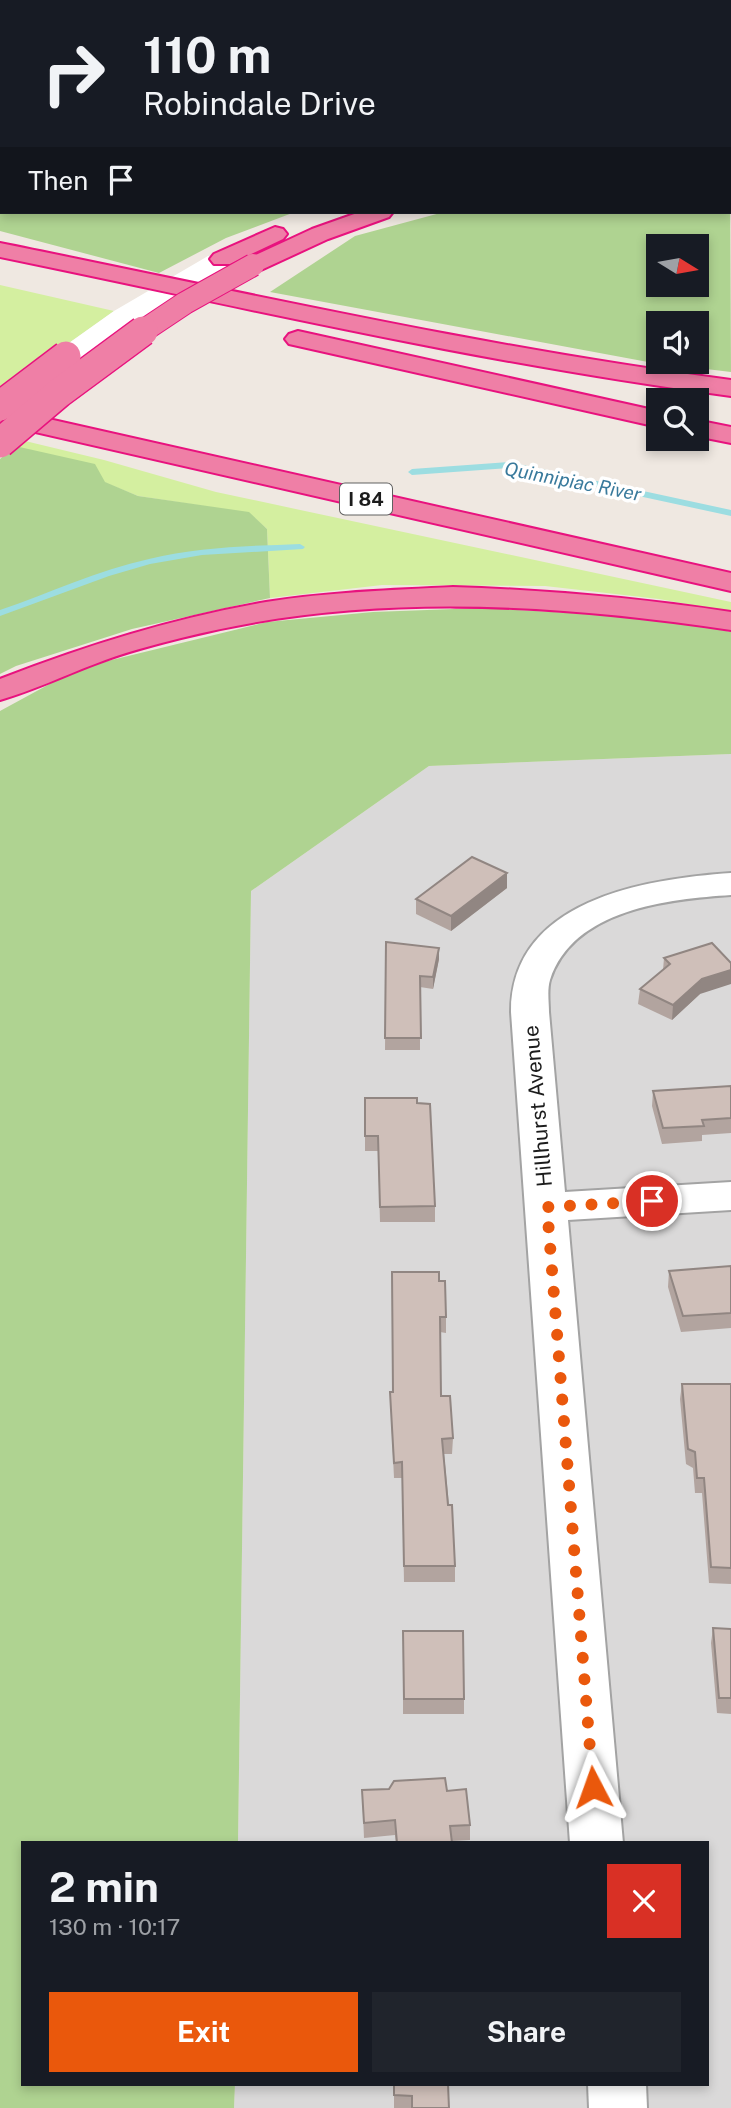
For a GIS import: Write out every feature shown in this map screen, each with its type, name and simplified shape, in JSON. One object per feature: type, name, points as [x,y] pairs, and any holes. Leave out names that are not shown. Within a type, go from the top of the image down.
[{"type":"highway","points":[[110,325],[222,259],[271,235],[327,214]]},
{"type":"highway","points":[[0,443],[127,342],[193,299],[253,265],[320,233],[375,214]]},
{"type":"highway","points":[[0,250],[389,330],[654,378],[731,388]]},
{"type":"highway","points":[[0,272],[201,317]]},
{"type":"highway","points":[[269,332],[646,416]]},
{"type":"highway","points":[[0,406],[89,340]]},
{"type":"highway","name":"I 84","points":[[0,416],[731,582]]},
{"type":"highway","points":[[709,431],[731,435]]},
{"type":"highway","points":[[0,690],[85,656],[159,634],[243,616],[344,601],[467,595],[549,597],[638,605],[731,621]]},
{"type":"street","name":"Hillhurst Avenue","points":[[597,1841],[530,1012],[531,981],[545,953],[568,930],[599,911],[635,897],[675,888],[731,884]]},
{"type":"street","points":[[547,1207],[731,1196]]},
{"type":"street","points":[[617,2086],[618,2108]]},
{"type":"shaded area","points":[[731,754],[731,2108],[234,2108],[235,2086],[709,2086],[709,1841],[238,1841],[251,891],[429,766]]},
{"type":"green space","points":[[0,214],[290,214],[226,238],[159,273],[0,231]]},
{"type":"green space","points":[[437,214],[730,214],[731,372],[709,369],[709,311],[646,311],[646,362],[270,292],[355,236]]},
{"type":"green space","points":[[0,285],[114,311],[0,392]]},
{"type":"green space","points":[[21,440],[216,492],[731,602],[731,612],[659,599],[545,586],[382,585],[270,598],[267,529],[249,513],[138,496],[15,446]]},
{"type":"green space","points":[[15,446],[95,464],[105,482],[138,496],[249,512],[267,529],[270,598],[132,629],[16,666],[0,674],[0,459]]},
{"type":"green space","points":[[481,608],[662,618],[731,632],[731,754],[429,766],[251,891],[238,1841],[21,1841],[21,2086],[235,2086],[234,2108],[0,2108],[0,711],[79,668],[267,622],[373,612]]},
{"type":"pier","points":[[208,256],[266,268],[203,304],[124,357],[0,457],[0,392],[114,311]]},
{"type":"building","points":[[472,857],[507,873],[451,916],[416,899]]},
{"type":"building","points":[[386,942],[439,948],[433,977],[420,976],[421,1038],[385,1038]]},
{"type":"building","points":[[712,943],[731,963],[731,970],[702,979],[673,1005],[640,989],[670,964],[664,958]]},
{"type":"building","points":[[731,1086],[731,1118],[702,1120],[704,1126],[663,1128],[653,1091]]},
{"type":"building","points":[[365,1098],[417,1098],[417,1103],[430,1104],[435,1206],[380,1207],[378,1136],[365,1136]]},
{"type":"building","points":[[731,1266],[731,1313],[683,1316],[669,1271]]},
{"type":"building","points":[[392,1272],[439,1272],[439,1281],[445,1281],[446,1317],[440,1317],[441,1396],[450,1396],[453,1438],[442,1439],[448,1505],[452,1505],[455,1566],[404,1566],[402,1462],[394,1463],[390,1392],[393,1392]]},
{"type":"building","points":[[682,1384],[731,1384],[731,1568],[711,1567],[704,1478],[697,1478],[695,1452],[688,1449]]},
{"type":"building","points":[[713,1628],[731,1629],[731,1698],[719,1698]]},
{"type":"building","points":[[403,1631],[463,1631],[464,1699],[404,1699]]},
{"type":"building","points":[[445,1778],[447,1791],[466,1789],[470,1825],[450,1826],[452,1841],[397,1841],[395,1820],[364,1823],[362,1790],[389,1789],[394,1781]]},
{"type":"building","points":[[394,2086],[448,2086],[449,2108],[412,2108],[412,2096],[394,2095]]},
{"type":"waterway","name":"Quinnipiac River","points":[[412,472],[509,465],[731,513]]},
{"type":"waterway","name":"Quinnipiac River","points":[[0,613],[105,574],[170,557],[202,552],[300,547]]},
{"type":"route","points":[[593,1787],[547,1207],[652,1201]]}]
